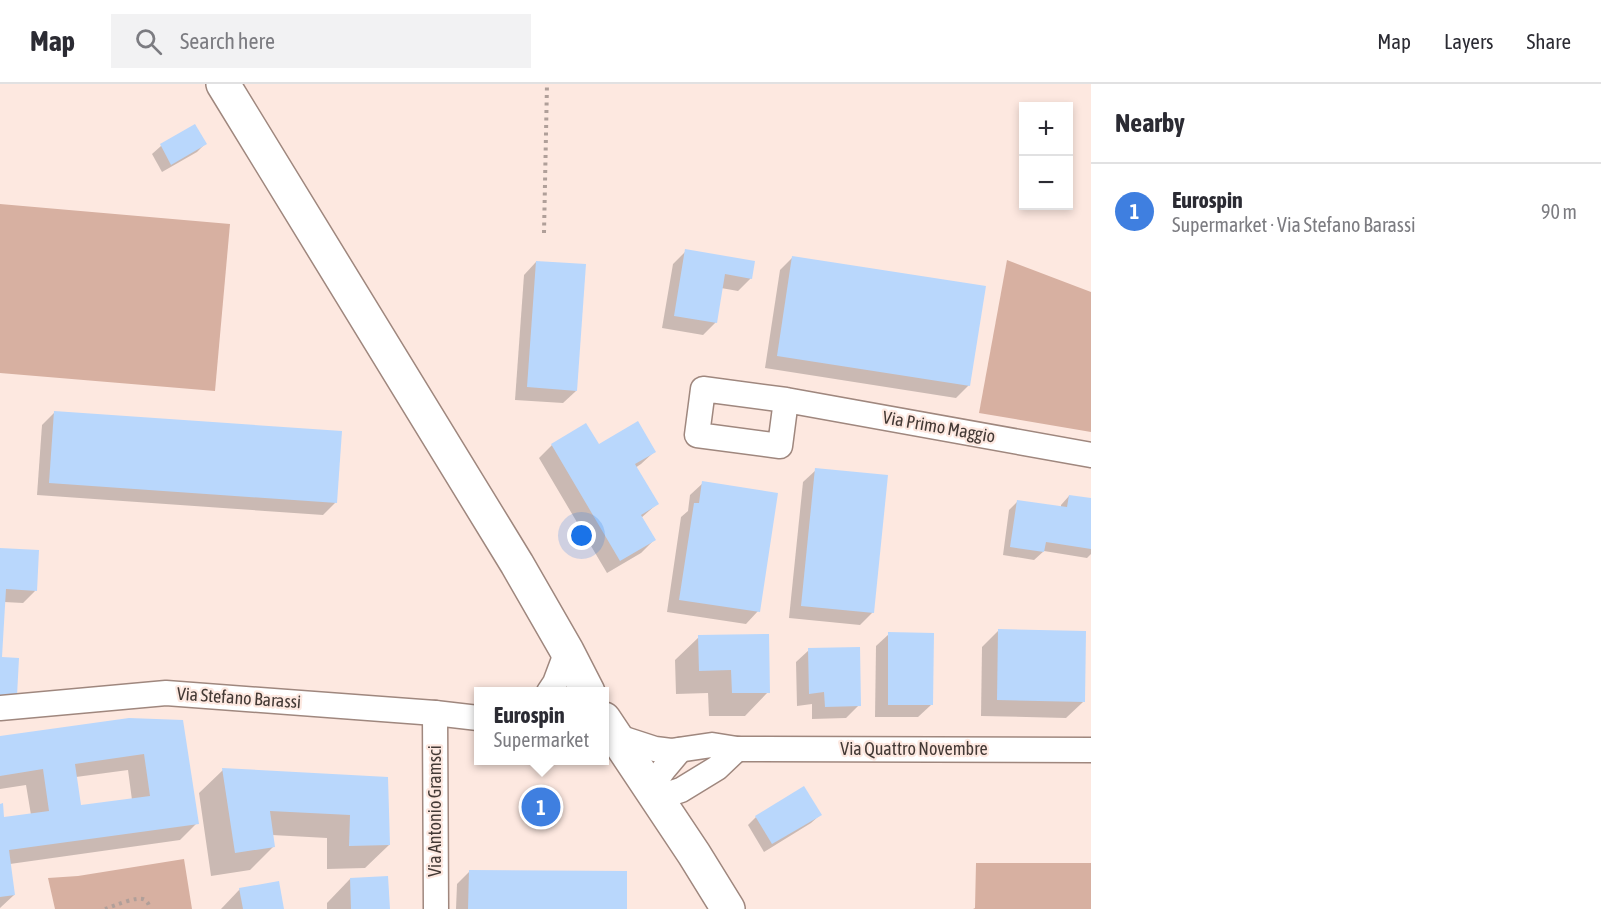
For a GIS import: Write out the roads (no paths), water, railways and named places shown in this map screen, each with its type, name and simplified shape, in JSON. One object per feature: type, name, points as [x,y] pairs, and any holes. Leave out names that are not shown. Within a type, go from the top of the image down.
[{"type":"main road","points":[[223,84],[517,564],[585,687]]},
{"type":"main road","points":[[609,732],[694,854],[728,909]]},
{"type":"street","name":"Via Primo Maggio","points":[[786,400],[1091,455]]},
{"type":"street","points":[[552,687],[567,651]]},
{"type":"street","name":"Via Stefano Barassi","points":[[0,708],[166,693],[474,718]]},
{"type":"street","name":"Via Antonio Gramsci","points":[[435,713],[436,909]]},
{"type":"street","name":"Via Quattro Novembre","points":[[609,730],[656,749],[670,751],[712,745],[737,749],[1091,750]]},
{"type":"street","points":[[680,750],[649,789],[669,794],[681,790],[717,768],[737,749]]},
{"type":"street","points":[[681,790],[683,824],[694,854]]},
{"type":"place","name":"Eurospin","points":[[541,807]]}]
